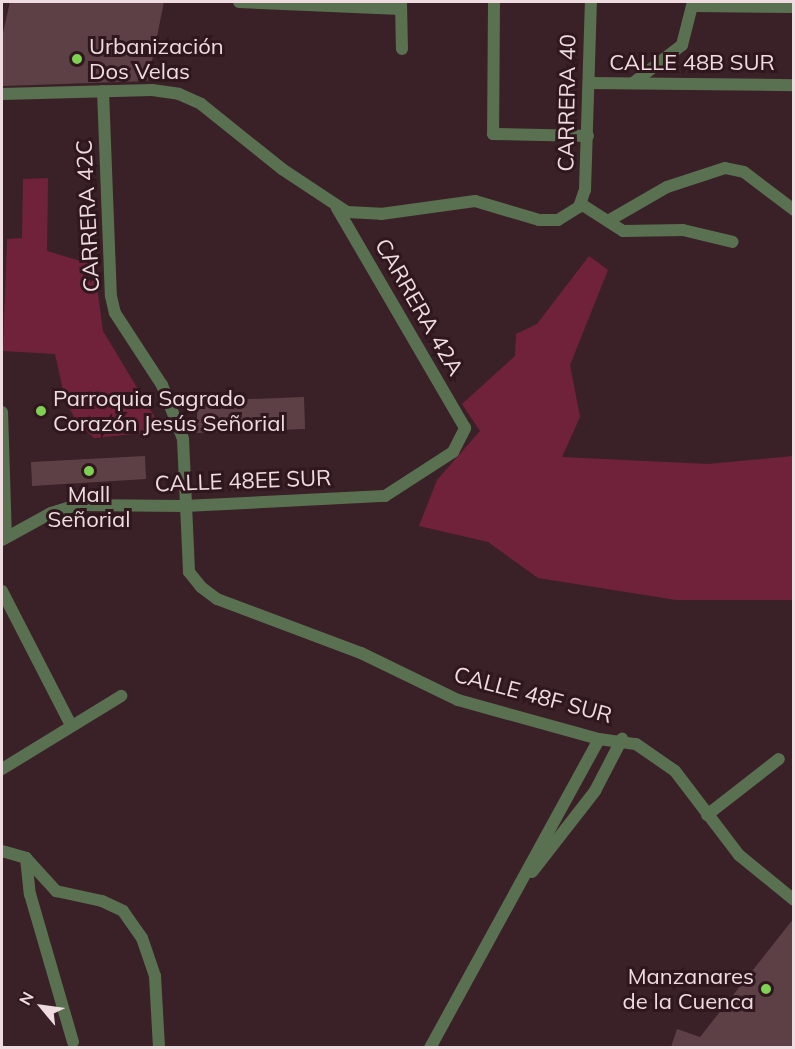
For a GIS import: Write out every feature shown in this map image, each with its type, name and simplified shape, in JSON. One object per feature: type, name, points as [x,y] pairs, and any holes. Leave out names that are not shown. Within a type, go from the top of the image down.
[{"type":"street","points":[[239,2],[401,5],[402,49]]},
{"type":"street","points":[[494,2],[493,134],[588,136]]},
{"type":"street","name":"CARRERA 40","points":[[581,204],[588,136],[591,2]]},
{"type":"street","points":[[633,84],[682,45],[693,4],[794,7]]},
{"type":"street","name":"CALLE 48B SUR","points":[[589,83],[794,85]]},
{"type":"street","points":[[2,94],[153,90],[201,104],[337,208],[381,214],[475,201],[545,221],[564,218],[581,204],[623,231],[695,231],[733,242]]},
{"type":"street","name":"CARRERA 42C","points":[[103,91],[111,296],[115,313],[162,385],[183,439],[183,506],[189,572]]},
{"type":"street","points":[[608,221],[667,187],[725,168],[751,176],[794,210]]},
{"type":"street","name":"CARRERA 42A","points":[[337,208],[465,428]]},
{"type":"street","points":[[2,412],[4,539]]},
{"type":"street","name":"CALLE 48EE SUR","points":[[4,539],[77,505],[183,506],[385,496],[453,452],[465,428]]},
{"type":"street","name":"CALLE 48F SUR","points":[[189,572],[217,599],[361,653],[458,700],[599,739],[622,739],[636,744],[675,771],[739,855],[794,900]]},
{"type":"street","points":[[2,591],[71,725]]},
{"type":"street","points":[[2,769],[121,696]]},
{"type":"street","points":[[430,1047],[599,739]]},
{"type":"street","points":[[513,896],[589,800],[622,739]]},
{"type":"street","points":[[707,815],[778,759]]},
{"type":"street","points":[[2,851],[26,858],[56,891],[102,901],[130,920],[142,938],[155,976],[159,1047]]},
{"type":"street","points":[[26,858],[30,894],[73,1042]]},
{"type":"shaded area","points":[[48,178],[47,251],[94,265],[103,331],[163,431],[94,438],[77,423],[65,399],[55,354],[3,351],[7,239],[22,238],[23,179]]},
{"type":"shaded area","points":[[589,256],[608,270],[570,365],[580,417],[562,457],[708,464],[793,456],[793,600],[676,600],[538,578],[488,542],[419,526],[437,480],[480,431],[462,404],[515,356],[516,334],[537,324]]},
{"type":"building","name":"Urbanización Dos Velas","points":[[10,2],[164,2],[148,81],[2,86],[2,37]]},
{"type":"building","points":[[304,397],[305,429],[196,433],[198,401]]},
{"type":"building","name":"Mall Señorial","points":[[145,456],[146,479],[32,486],[31,462]]},
{"type":"building","name":"Manzanares de la Cuenca","points":[[794,918],[794,1047],[671,1047],[677,1029],[700,1037]]},
{"type":"place","name":"Urbanización Dos Velas","points":[[77,59]]},
{"type":"place","name":"Parroquia Sagrado Corazón Jesús Señorial","points":[[41,411]]},
{"type":"place","name":"Mall Señorial","points":[[89,471]]},
{"type":"place","name":"Manzanares de la Cuenca","points":[[766,989]]}]
